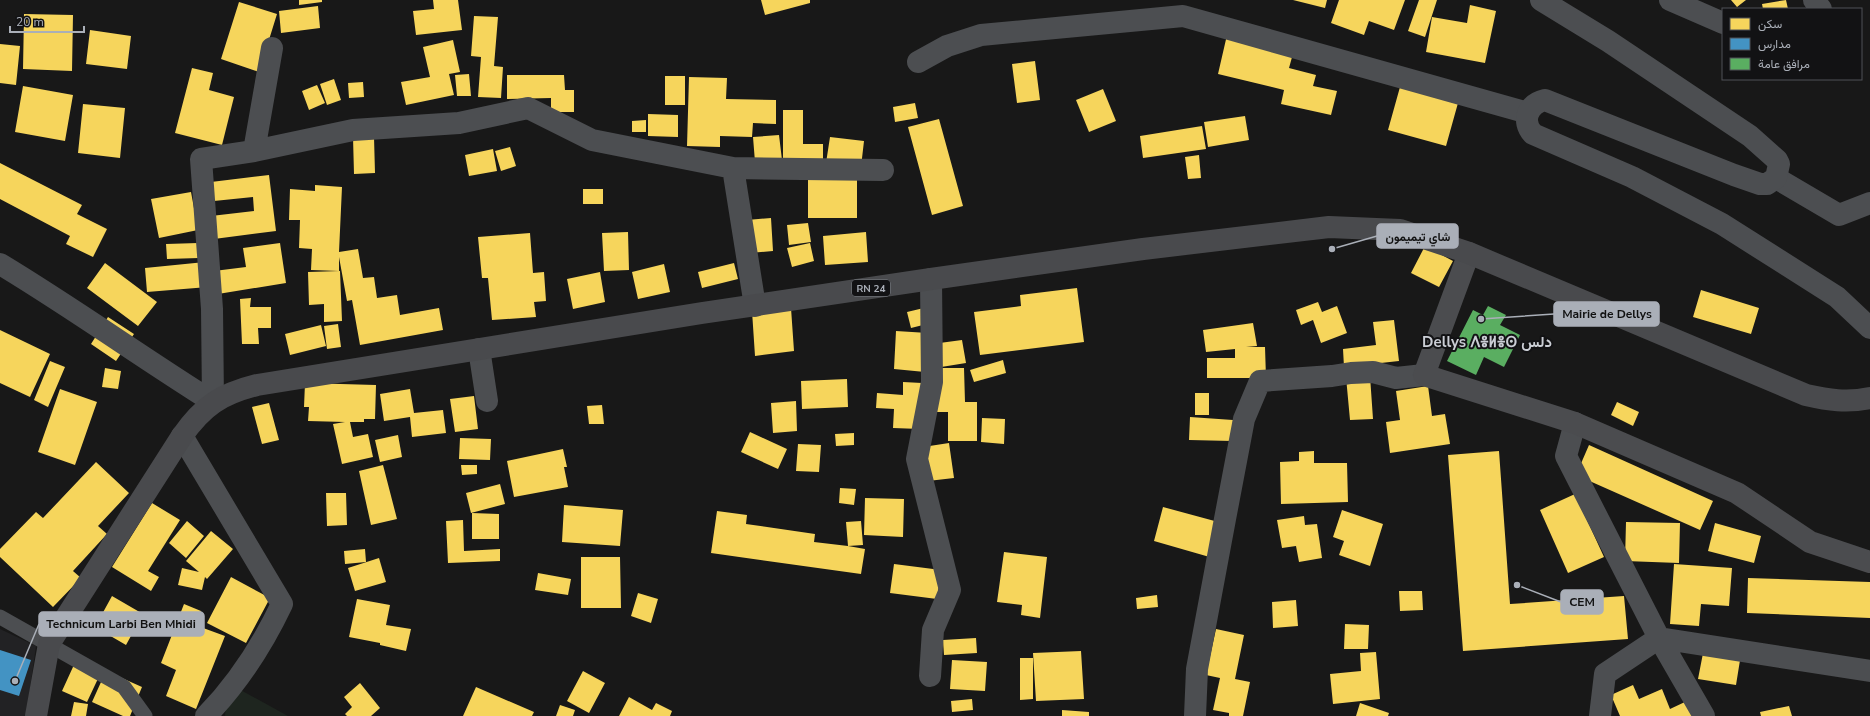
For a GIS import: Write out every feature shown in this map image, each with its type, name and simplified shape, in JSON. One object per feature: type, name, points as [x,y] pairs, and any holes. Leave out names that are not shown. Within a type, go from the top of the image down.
[{"type":"main road","name":"RN 24","points":[[36,716],[49,644],[182,436],[195,417],[213,402],[234,391],[257,385],[931,279],[1143,249],[1329,227],[1400,230],[1469,253],[1806,395],[1830,401],[1855,401],[1870,398]]},
{"type":"main road","points":[[1469,253],[1424,375],[1575,423],[1737,493],[1810,542],[1870,562]]},
{"type":"street","points":[[1541,0],[1608,41],[1750,136],[1777,160],[1779,167],[1776,178],[1771,182],[1764,184],[1734,175],[1545,100],[1533,106],[1528,113],[1528,127],[1534,134],[1632,177],[1722,224],[1837,297],[1870,328]]},
{"type":"street","points":[[1670,0],[1722,23]]},
{"type":"street","points":[[1814,0],[1820,8]]},
{"type":"street","points":[[918,62],[947,46],[981,35],[1183,16],[1528,113]]},
{"type":"street","points":[[254,151],[272,48]]},
{"type":"street","points":[[213,402],[212,309],[201,159],[254,151],[353,130],[459,123],[528,108],[592,140],[733,168],[883,170]]},
{"type":"street","points":[[733,168],[755,306]]},
{"type":"street","points":[[1776,178],[1839,215],[1870,203]]},
{"type":"street","points":[[0,264],[44,290],[160,369],[213,402]]},
{"type":"street","points":[[930,676],[933,630],[950,590],[917,459],[932,382],[931,279]]},
{"type":"street","points":[[479,349],[488,400]]},
{"type":"street","points":[[1195,716],[1198,669],[1244,419],[1260,381],[1373,372],[1396,378],[1424,375]]},
{"type":"street","points":[[1575,423],[1566,456],[1659,638],[1704,716]]},
{"type":"street","points":[[182,436],[282,604],[260,648],[229,693],[206,716]]},
{"type":"street","points":[[1600,716],[1605,674],[1659,638],[1870,672]]},
{"type":"lane","points":[[0,617],[124,687],[145,716]]},
{"type":"shaded area","points":[[0,629],[36,646],[26,716],[0,716]]},
{"type":"shaded area","points":[[228,683],[288,716],[225,716]]},
{"type":"building: سكن","points":[[299,0],[322,0],[322,2],[299,5]]},
{"type":"building: سكن","points":[[433,0],[458,0],[462,30],[416,35],[413,11],[434,9]]},
{"type":"building: سكن","points":[[761,0],[810,0],[810,3],[765,15]]},
{"type":"building: سكن","points":[[1293,0],[1327,0],[1325,8]]},
{"type":"building: سكن","points":[[1339,0],[1405,0],[1394,30],[1369,21],[1364,35],[1331,23]]},
{"type":"building: سكن","points":[[1419,0],[1437,0],[1425,37],[1408,31]]},
{"type":"building: سكن","points":[[1731,0],[1746,0],[1737,7]]},
{"type":"building: سكن","points":[[1786,0],[1788,8],[1763,8],[1762,4]]},
{"type":"building: سكن","points":[[239,2],[277,14],[259,72],[221,59]]},
{"type":"building: سكن","points":[[1470,5],[1496,11],[1485,63],[1426,52],[1432,17],[1467,23]]},
{"type":"building: سكن","points":[[318,6],[320,28],[281,33],[279,11]]},
{"type":"building: سكن","points":[[24,14],[73,15],[72,71],[23,69]]},
{"type":"building: سكن","points":[[474,16],[498,17],[494,66],[503,67],[501,98],[478,97],[481,57],[471,56]]},
{"type":"building: سكن","points":[[90,30],[131,36],[127,69],[86,64]]},
{"type":"building: سكن","points":[[1227,35],[1294,50],[1289,68],[1316,75],[1313,86],[1337,91],[1331,115],[1281,104],[1284,90],[1218,74]]},
{"type":"building: سكن","points":[[453,40],[460,72],[449,74],[454,95],[406,105],[401,82],[430,77],[423,47]]},
{"type":"building: سكن","points":[[0,44],[20,46],[16,85],[0,83]]},
{"type":"building: سكن","points":[[1035,61],[1040,100],[1017,103],[1012,64]]},
{"type":"building: سكن","points":[[192,68],[213,73],[209,90],[234,97],[222,145],[175,133]]},
{"type":"building: سكن","points":[[469,74],[471,96],[457,96],[455,75]]},
{"type":"building: سكن","points":[[507,75],[564,75],[565,90],[574,90],[574,112],[551,112],[551,98],[507,99]]},
{"type":"building: سكن","points":[[665,76],[685,76],[685,105],[665,105]]},
{"type":"building: سكن","points":[[689,77],[727,78],[726,99],[776,100],[776,124],[753,123],[752,137],[720,136],[720,147],[687,146]]},
{"type":"building: سكن","points":[[334,79],[341,100],[327,105],[320,84]]},
{"type":"building: سكن","points":[[363,82],[364,97],[349,98],[348,83]]},
{"type":"building: سكن","points":[[317,85],[325,103],[309,110],[302,91]]},
{"type":"building: سكن","points":[[23,86],[73,95],[65,141],[15,132]]},
{"type":"building: سكن","points":[[1400,87],[1458,103],[1446,146],[1388,130]]},
{"type":"building: سكن","points":[[1103,89],[1116,121],[1089,132],[1076,100]]},
{"type":"building: سكن","points":[[915,103],[918,118],[895,122],[893,107]]},
{"type":"building: سكن","points":[[83,104],[125,108],[120,158],[78,153]]},
{"type":"building: سكن","points":[[783,110],[803,110],[803,144],[823,144],[823,164],[783,164]]},
{"type":"building: سكن","points":[[648,114],[678,115],[678,137],[648,136]]},
{"type":"building: سكن","points":[[1245,116],[1249,140],[1208,147],[1204,122]]},
{"type":"building: سكن","points":[[939,119],[963,206],[932,215],[908,127]]},
{"type":"building: سكن","points":[[646,120],[646,132],[632,132],[632,121]]},
{"type":"building: سكن","points":[[1202,126],[1206,149],[1143,158],[1140,136]]},
{"type":"building: سكن","points":[[779,135],[782,160],[755,162],[753,137]]},
{"type":"building: سكن","points":[[353,137],[374,137],[375,173],[354,174]]},
{"type":"building: سكن","points":[[830,137],[864,141],[861,167],[826,163]]},
{"type":"building: سكن","points":[[510,147],[516,166],[501,171],[495,151]]},
{"type":"building: سكن","points":[[493,149],[497,171],[469,176],[465,155]]},
{"type":"building: سكن","points":[[1199,155],[1201,178],[1188,179],[1185,157]]},
{"type":"building: سكن","points":[[0,163],[82,205],[77,214],[107,229],[93,257],[66,244],[70,236],[0,199]]},
{"type":"building: سكن","points":[[269,175],[276,231],[214,239],[211,216],[254,211],[253,197],[214,201],[211,182]]},
{"type":"building: سكن","points":[[808,180],[857,180],[857,218],[808,218]]},
{"type":"building: سكن","points":[[315,185],[342,187],[339,252],[358,249],[363,278],[374,277],[377,298],[397,295],[400,315],[439,308],[443,330],[360,345],[352,300],[347,301],[339,257],[339,271],[311,270],[312,249],[299,248],[300,220],[289,220],[290,189],[315,191]]},
{"type":"building: سكن","points":[[583,189],[603,189],[603,204],[583,204]]},
{"type":"building: سكن","points":[[191,192],[198,230],[159,238],[151,199]]},
{"type":"building: سكن","points":[[771,218],[773,251],[749,253],[747,220]]},
{"type":"building: سكن","points":[[808,223],[811,242],[789,245],[787,225]]},
{"type":"building: سكن","points":[[628,232],[629,270],[604,271],[602,233]]},
{"type":"building: سكن","points":[[866,232],[868,262],[825,265],[823,236]]},
{"type":"building: سكن","points":[[530,233],[533,273],[544,272],[546,301],[534,302],[536,317],[492,320],[488,278],[482,278],[478,237]]},
{"type":"building: سكن","points":[[198,243],[199,258],[167,259],[166,244]]},
{"type":"building: سكن","points":[[280,243],[286,283],[218,294],[214,271],[246,267],[243,248]]},
{"type":"building: سكن","points":[[810,243],[814,261],[792,267],[787,248]]},
{"type":"building: سكن","points":[[1425,246],[1453,261],[1439,287],[1411,273]]},
{"type":"building: سكن","points":[[205,262],[208,287],[147,292],[145,268]]},
{"type":"building: سكن","points":[[105,263],[157,302],[138,326],[87,288]]},
{"type":"building: سكن","points":[[734,263],[738,279],[702,288],[698,272]]},
{"type":"building: سكن","points":[[664,264],[670,292],[638,299],[632,272]]},
{"type":"building: سكن","points":[[340,271],[342,321],[324,322],[324,304],[309,305],[308,272]]},
{"type":"building: سكن","points":[[600,272],[605,302],[573,309],[567,279]]},
{"type":"building: سكن","points":[[1077,288],[1084,342],[980,355],[974,312],[1021,306],[1020,295]]},
{"type":"building: سكن","points":[[1701,290],[1759,308],[1751,334],[1693,317]]},
{"type":"building: سكن","points":[[251,298],[250,307],[271,307],[271,328],[258,328],[259,344],[242,344],[240,299]]},
{"type":"building: سكن","points":[[1318,302],[1322,312],[1337,306],[1347,333],[1321,343],[1313,320],[1301,325],[1296,310]]},
{"type":"building: سكن","points":[[928,307],[931,323],[911,328],[907,312]]},
{"type":"building: سكن","points":[[791,308],[794,351],[755,356],[752,311]]},
{"type":"building: سكن","points":[[108,317],[134,334],[116,361],[91,344]]},
{"type":"building: سكن","points":[[1394,320],[1399,361],[1344,367],[1343,349],[1376,345],[1373,322]]},
{"type":"building: سكن","points":[[1253,323],[1257,346],[1246,347],[1265,347],[1266,378],[1207,378],[1207,358],[1235,358],[1235,349],[1206,352],[1203,330]]},
{"type":"building: سكن","points":[[338,324],[341,347],[327,349],[324,326]]},
{"type":"building: سكن","points":[[321,325],[326,346],[290,355],[285,334]]},
{"type":"building: سكن","points":[[0,330],[50,354],[30,397],[0,383]]},
{"type":"building: سكن","points":[[896,331],[928,333],[925,372],[894,369]]},
{"type":"building: سكن","points":[[962,340],[966,363],[935,368],[932,344]]},
{"type":"building: سكن","points":[[1003,360],[1006,373],[974,382],[970,370]]},
{"type":"building: سكن","points":[[50,361],[65,367],[48,407],[34,400]]},
{"type":"building: سكن","points":[[105,368],[121,371],[118,389],[102,387]]},
{"type":"building: سكن","points":[[935,368],[964,368],[965,402],[977,402],[977,441],[948,441],[948,412],[936,412]]},
{"type":"building: سكن","points":[[1370,376],[1373,419],[1350,420],[1346,377]]},
{"type":"building: سكن","points":[[847,379],[848,407],[802,409],[801,381]]},
{"type":"building: سكن","points":[[903,382],[922,383],[920,429],[893,428],[894,409],[876,408],[877,393],[903,395]]},
{"type":"building: سكن","points":[[305,383],[376,385],[375,419],[364,419],[364,422],[350,422],[353,437],[368,434],[373,457],[342,464],[333,424],[345,422],[308,421],[309,407],[304,407]]},
{"type":"building: سكن","points":[[1428,386],[1432,416],[1445,414],[1450,444],[1390,453],[1386,422],[1400,420],[1396,391]]},
{"type":"building: سكن","points":[[60,389],[97,402],[75,465],[38,452]]},
{"type":"building: سكن","points":[[410,389],[414,413],[443,410],[446,433],[412,437],[410,417],[384,421],[380,394]]},
{"type":"building: سكن","points":[[1195,393],[1209,393],[1209,415],[1195,415]]},
{"type":"building: سكن","points":[[474,396],[478,429],[455,432],[450,399]]},
{"type":"building: سكن","points":[[796,401],[797,431],[773,433],[771,403]]},
{"type":"building: سكن","points":[[1617,402],[1639,412],[1633,426],[1611,415]]},
{"type":"building: سكن","points":[[269,403],[279,440],[262,444],[252,407]]},
{"type":"building: سكن","points":[[602,405],[604,424],[589,424],[587,406]]},
{"type":"building: سكن","points":[[1190,417],[1233,420],[1232,441],[1189,440]]},
{"type":"building: سكن","points":[[982,418],[1005,419],[1004,444],[981,442]]},
{"type":"building: سكن","points":[[750,432],[787,449],[778,469],[741,452]]},
{"type":"building: سكن","points":[[854,433],[854,445],[836,446],[835,434]]},
{"type":"building: سكن","points":[[398,435],[402,457],[380,462],[375,440]]},
{"type":"building: سكن","points":[[460,438],[491,439],[490,460],[459,459]]},
{"type":"building: سكن","points":[[949,443],[954,478],[928,481],[923,447]]},
{"type":"building: سكن","points":[[798,444],[821,445],[819,472],[796,471]]},
{"type":"building: سكن","points":[[1589,445],[1713,501],[1700,530],[1576,475]]},
{"type":"building: سكن","points":[[563,449],[567,467],[564,467],[568,487],[514,497],[507,461]]},
{"type":"building: سكن","points":[[1314,451],[1314,463],[1347,463],[1348,502],[1281,504],[1280,462],[1299,461],[1299,452]]},
{"type":"building: سكن","points":[[1499,451],[1510,604],[1624,596],[1628,639],[1463,651],[1448,455]]},
{"type":"building: سكن","points":[[96,462],[129,493],[98,526],[107,534],[73,571],[81,578],[53,607],[0,557],[0,549],[36,512],[43,518]]},
{"type":"building: سكن","points":[[383,465],[397,519],[371,525],[359,471]]},
{"type":"building: سكن","points":[[461,465],[477,465],[477,474],[462,475]]},
{"type":"building: سكن","points":[[500,484],[505,504],[471,513],[466,493]]},
{"type":"building: سكن","points":[[840,488],[856,489],[854,505],[839,503]]},
{"type":"building: سكن","points":[[326,493],[346,493],[347,525],[327,526]]},
{"type":"building: سكن","points":[[1575,494],[1604,557],[1568,573],[1540,510]]},
{"type":"building: سكن","points":[[865,498],[904,499],[903,537],[864,535]]},
{"type":"building: سكن","points":[[152,503],[180,520],[148,571],[159,577],[151,591],[112,567]]},
{"type":"building: سكن","points":[[564,505],[623,510],[620,546],[562,542]]},
{"type":"building: سكن","points":[[1163,507],[1222,523],[1213,558],[1154,541]]},
{"type":"building: سكن","points":[[1342,510],[1383,524],[1370,566],[1339,555],[1344,541],[1333,537]]},
{"type":"building: سكن","points":[[717,511],[747,515],[746,524],[815,534],[814,542],[865,549],[861,574],[711,553]]},
{"type":"building: سكن","points":[[472,513],[499,514],[499,539],[472,539]]},
{"type":"building: سكن","points":[[1304,516],[1305,525],[1317,524],[1322,558],[1299,562],[1296,546],[1282,548],[1277,520]]},
{"type":"building: سكن","points":[[463,520],[464,551],[500,549],[500,561],[448,563],[446,521]]},
{"type":"building: سكن","points":[[187,521],[204,536],[186,558],[169,543]]},
{"type":"building: سكن","points":[[861,521],[863,545],[848,546],[846,522]]},
{"type":"building: سكن","points":[[1626,522],[1680,523],[1679,563],[1625,561]]},
{"type":"building: سكن","points":[[1715,523],[1761,536],[1754,563],[1708,551]]},
{"type":"building: سكن","points":[[211,531],[233,549],[207,579],[205,577],[202,590],[178,585],[182,568],[199,572],[186,561]]},
{"type":"building: سكن","points":[[365,549],[366,562],[345,564],[344,551]]},
{"type":"building: سكن","points":[[1004,552],[1047,557],[1040,618],[1021,615],[1022,605],[997,602]]},
{"type":"building: سكن","points":[[581,557],[620,557],[621,608],[581,608]]},
{"type":"building: سكن","points":[[379,558],[386,582],[355,591],[348,568]]},
{"type":"building: سكن","points":[[894,564],[941,570],[937,599],[890,593]]},
{"type":"building: سكن","points":[[1674,564],[1732,568],[1729,606],[1701,604],[1699,626],[1670,624]]},
{"type":"building: سكن","points":[[538,573],[571,579],[568,595],[535,590]]},
{"type":"building: سكن","points":[[231,577],[270,598],[246,643],[207,623]]},
{"type":"building: سكن","points":[[1748,578],[1870,582],[1870,618],[1747,613]]},
{"type":"building: سكن","points":[[1399,591],[1422,591],[1423,610],[1400,611]]},
{"type":"building: سكن","points":[[638,593],[658,599],[651,623],[631,616]]},
{"type":"building: سكن","points":[[1157,595],[1158,607],[1137,609],[1136,598]]},
{"type":"building: سكن","points":[[112,596],[143,614],[126,645],[95,627]]},
{"type":"building: سكن","points":[[357,599],[390,605],[386,625],[411,629],[406,651],[380,645],[380,643],[349,637]]},
{"type":"building: سكن","points":[[1296,600],[1298,626],[1273,628],[1272,602]]},
{"type":"building: سكن","points":[[184,604],[201,611],[195,625],[225,636],[196,709],[166,696],[176,670],[161,663]]},
{"type":"building: سكن","points":[[1345,624],[1369,625],[1368,649],[1344,649]]},
{"type":"building: سكن","points":[[1216,629],[1244,635],[1235,679],[1250,682],[1243,716],[1229,716],[1229,713],[1213,710],[1220,678],[1206,675]]},
{"type":"building: سكن","points":[[976,638],[977,653],[944,655],[943,640]]},
{"type":"building: سكن","points":[[1704,648],[1741,654],[1736,685],[1698,679]]},
{"type":"building: سكن","points":[[1081,651],[1084,699],[1036,701],[1033,653]]},
{"type":"building: سكن","points":[[1376,652],[1380,699],[1333,704],[1330,674],[1361,671],[1360,653]]},
{"type":"building: سكن","points":[[78,656],[103,668],[87,702],[62,691]]},
{"type":"building: سكن","points":[[1020,658],[1033,658],[1033,699],[1020,700]]},
{"type":"building: سكن","points":[[952,660],[987,662],[985,691],[950,689]]},
{"type":"building: سكن","points":[[106,671],[142,687],[130,716],[123,716],[92,702]]},
{"type":"building: سكن","points":[[583,671],[605,683],[589,713],[567,701]]},
{"type":"building: سكن","points":[[360,683],[380,708],[371,716],[347,716],[345,714],[352,707],[344,697]]},
{"type":"building: سكن","points":[[1633,685],[1639,699],[1662,689],[1670,709],[1687,701],[1694,716],[1620,716],[1611,695]]},
{"type":"building: سكن","points":[[476,687],[534,712],[532,716],[463,716]]},
{"type":"building: سكن","points":[[629,697],[652,710],[656,703],[672,711],[670,716],[619,716]]},
{"type":"building: سكن","points":[[972,699],[973,710],[952,712],[951,701]]},
{"type":"building: سكن","points":[[74,702],[88,704],[86,716],[71,716]]},
{"type":"building: سكن","points":[[1360,703],[1389,713],[1388,716],[1356,716]]},
{"type":"building: سكن","points":[[560,705],[575,710],[573,716],[556,716]]},
{"type":"building: سكن","points":[[1789,706],[1792,716],[1761,716],[1760,712]]},
{"type":"building: سكن","points":[[1062,710],[1089,712],[1089,716],[1062,716]]},
{"type":"building: مدارس","points":[[0,650],[31,660],[19,696],[0,690]]},
{"type":"building: مرافق عامة","points":[[1488,306],[1506,315],[1500,325],[1520,335],[1504,367],[1484,357],[1476,375],[1447,361],[1473,310],[1483,315]]},
{"type":"place","name":"شاي تيميمون","points":[[1332,249]]},
{"type":"place","name":"Mairie de Dellys","points":[[1481,319]]},
{"type":"place","name":"CEM","points":[[1517,585]]},
{"type":"place","name":"Technicum Larbi Ben Mhidi","points":[[15,681]]},
{"type":"district","name":"Dellys ⴷⴻⵍⴻⵙ دلس","points":[[1487,342]]}]
